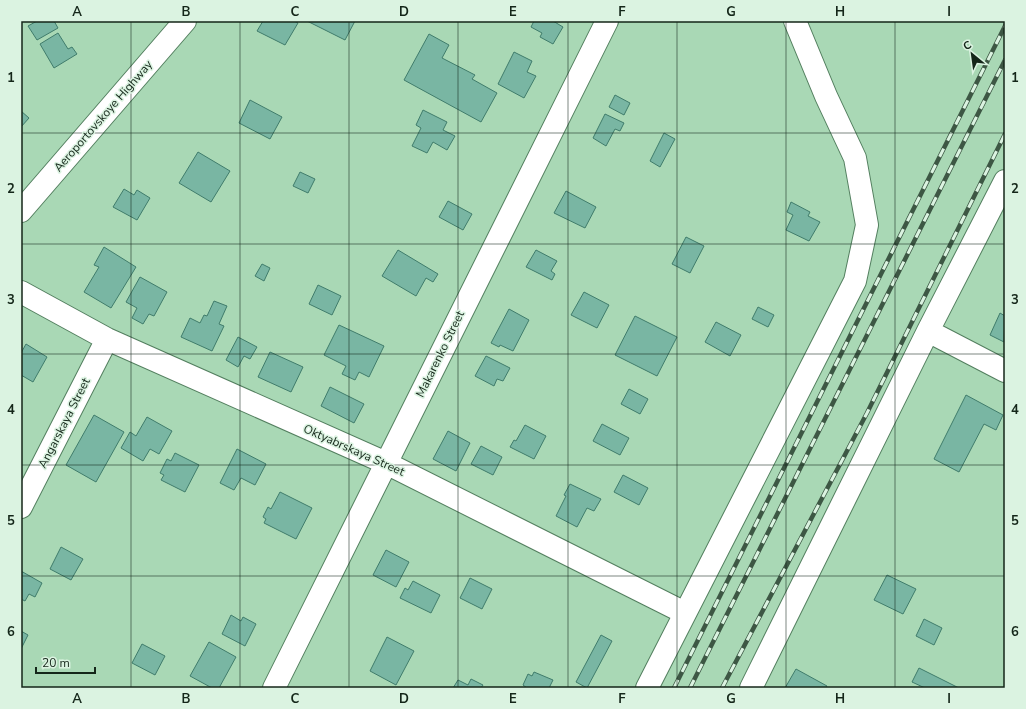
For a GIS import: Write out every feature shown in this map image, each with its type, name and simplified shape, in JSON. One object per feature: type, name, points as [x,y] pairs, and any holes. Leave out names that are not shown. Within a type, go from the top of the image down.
[{"type":"street","name":"Aeroportovskoye Highway","points":[[21,211],[186,21]]},
{"type":"street","name":"Makarenko Street","points":[[274,688],[496,240],[607,21]]},
{"type":"street","points":[[647,688],[855,281],[867,225],[855,158],[826,96],[795,21]]},
{"type":"street","points":[[751,688],[928,331],[1005,181]]},
{"type":"street","name":"Oktyabrskaya Street","points":[[21,292],[107,340],[386,463],[685,613]]},
{"type":"street","points":[[928,331],[1005,371]]},
{"type":"street","name":"Angarskaya Street","points":[[21,507],[107,340]]},
{"type":"building","points":[[37,21],[54,21],[58,28],[37,40],[28,26]]},
{"type":"building","points":[[263,21],[294,21],[298,23],[285,45],[257,31]]},
{"type":"building","points":[[307,21],[355,21],[345,40]]},
{"type":"building","points":[[534,21],[553,21],[563,27],[553,44],[540,37],[542,33],[531,27]]},
{"type":"building","points":[[58,33],[68,49],[72,47],[77,54],[54,68],[40,44]]},
{"type":"building","points":[[429,34],[449,45],[442,58],[475,75],[472,79],[497,93],[481,122],[404,80]]},
{"type":"building","points":[[514,52],[532,61],[527,72],[536,76],[524,98],[498,84]]},
{"type":"building","points":[[615,95],[630,103],[624,115],[609,107]]},
{"type":"building","points":[[250,100],[282,117],[270,139],[239,123]]},
{"type":"building","points":[[423,110],[447,122],[443,130],[455,136],[447,150],[433,142],[427,153],[412,146],[421,128],[416,125]]},
{"type":"building","points":[[21,111],[29,118],[21,127]]},
{"type":"building","points":[[605,114],[624,123],[620,131],[615,129],[606,146],[593,138]]},
{"type":"building","points":[[664,133],[675,139],[660,167],[650,161]]},
{"type":"building","points":[[198,152],[230,171],[211,202],[179,183]]},
{"type":"building","points":[[300,172],[315,179],[308,193],[293,186]]},
{"type":"building","points":[[124,189],[134,195],[137,190],[150,198],[137,220],[113,207]]},
{"type":"building","points":[[566,191],[596,207],[585,228],[554,213]]},
{"type":"building","points":[[448,201],[472,214],[463,230],[439,217]]},
{"type":"building","points":[[791,202],[810,212],[808,216],[820,222],[809,241],[786,230],[793,215],[787,212]]},
{"type":"building","points":[[686,237],[704,246],[690,273],[672,264]]},
{"type":"building","points":[[104,247],[136,267],[111,308],[84,292],[99,267],[94,265]]},
{"type":"building","points":[[398,250],[438,274],[433,282],[426,278],[416,296],[382,276]]},
{"type":"building","points":[[536,250],[557,261],[551,271],[555,274],[552,280],[526,267]]},
{"type":"building","points":[[262,264],[270,268],[264,281],[255,276]]},
{"type":"building","points":[[140,277],[167,292],[154,316],[149,314],[143,324],[132,318],[137,308],[126,302]]},
{"type":"building","points":[[318,285],[341,296],[332,315],[309,304]]},
{"type":"building","points":[[584,292],[609,305],[597,328],[571,315]]},
{"type":"building","points":[[214,301],[227,306],[219,324],[224,326],[212,351],[181,337],[190,318],[200,323],[204,315],[207,316]]},
{"type":"building","points":[[758,307],[774,315],[768,327],[752,319]]},
{"type":"building","points":[[509,309],[529,320],[513,351],[491,343]]},
{"type":"building","points":[[1000,313],[1005,316],[1004,342],[990,335]]},
{"type":"building","points":[[635,316],[677,337],[657,376],[615,355]]},
{"type":"building","points":[[716,322],[741,335],[730,356],[705,342]]},
{"type":"building","points":[[339,325],[384,346],[369,377],[359,372],[355,380],[342,374],[346,366],[324,355]]},
{"type":"building","points":[[238,337],[257,347],[250,359],[244,356],[238,367],[226,360]]},
{"type":"building","points":[[26,344],[47,357],[33,382],[21,375],[21,353]]},
{"type":"building","points":[[270,352],[303,367],[291,392],[258,377]]},
{"type":"building","points":[[486,356],[510,368],[503,381],[497,379],[494,386],[475,376]]},
{"type":"building","points":[[330,387],[364,404],[354,423],[321,406]]},
{"type":"building","points":[[629,389],[648,399],[640,414],[621,404]]},
{"type":"building","points":[[966,395],[1003,415],[996,430],[984,424],[959,472],[934,459]]},
{"type":"building","points":[[94,415],[124,432],[96,482],[66,465]]},
{"type":"building","points":[[147,417],[172,431],[159,454],[150,449],[143,461],[121,448],[130,432],[136,436]]},
{"type":"building","points":[[602,424],[629,438],[620,455],[593,441]]},
{"type":"building","points":[[525,425],[546,436],[534,459],[510,447],[514,440],[516,441]]},
{"type":"building","points":[[448,431],[470,443],[456,471],[433,459]]},
{"type":"building","points":[[481,446],[502,457],[493,475],[471,464]]},
{"type":"building","points":[[237,449],[266,464],[255,485],[241,478],[234,490],[220,483]]},
{"type":"building","points":[[175,453],[199,465],[185,492],[161,480],[164,475],[160,473],[167,459],[171,461]]},
{"type":"building","points":[[623,475],[648,488],[639,505],[614,492]]},
{"type":"building","points":[[570,484],[601,499],[594,511],[587,508],[577,527],[556,516]]},
{"type":"building","points":[[280,492],[312,508],[296,539],[264,523],[266,519],[263,517],[268,507],[271,509]]},
{"type":"building","points":[[61,547],[83,559],[71,580],[50,569]]},
{"type":"building","points":[[386,550],[409,562],[396,587],[373,575]]},
{"type":"building","points":[[21,571],[42,583],[35,597],[29,594],[25,601],[21,599]]},
{"type":"building","points":[[887,575],[916,589],[903,614],[874,600]]},
{"type":"building","points":[[470,578],[492,589],[482,609],[460,598]]},
{"type":"building","points":[[413,581],[440,595],[431,613],[400,598],[405,588],[408,590]]},
{"type":"building","points":[[231,615],[241,621],[243,617],[256,624],[245,646],[222,634]]},
{"type":"building","points":[[924,619],[942,628],[934,645],[916,636]]},
{"type":"building","points":[[21,631],[28,635],[21,649]]},
{"type":"building","points":[[601,635],[612,641],[587,688],[576,682]]},
{"type":"building","points":[[387,637],[414,651],[396,685],[370,671]]},
{"type":"building","points":[[209,642],[236,657],[219,688],[212,688],[190,676]]},
{"type":"building","points":[[142,644],[165,656],[155,675],[132,663]]},
{"type":"building","points":[[919,668],[959,688],[925,688],[912,682]]},
{"type":"building","points":[[796,669],[827,686],[826,688],[785,688]]},
{"type":"building","points":[[534,672],[553,680],[549,688],[527,688],[523,685],[528,674],[532,676]]},
{"type":"building","points":[[471,679],[483,685],[481,688],[453,688],[458,680],[468,685]]},
{"type":"railway","points":[[674,688],[1005,26]]},
{"type":"railway","points":[[690,688],[1005,60]]},
{"type":"railway","points":[[722,688],[867,413],[1005,134]]}]
